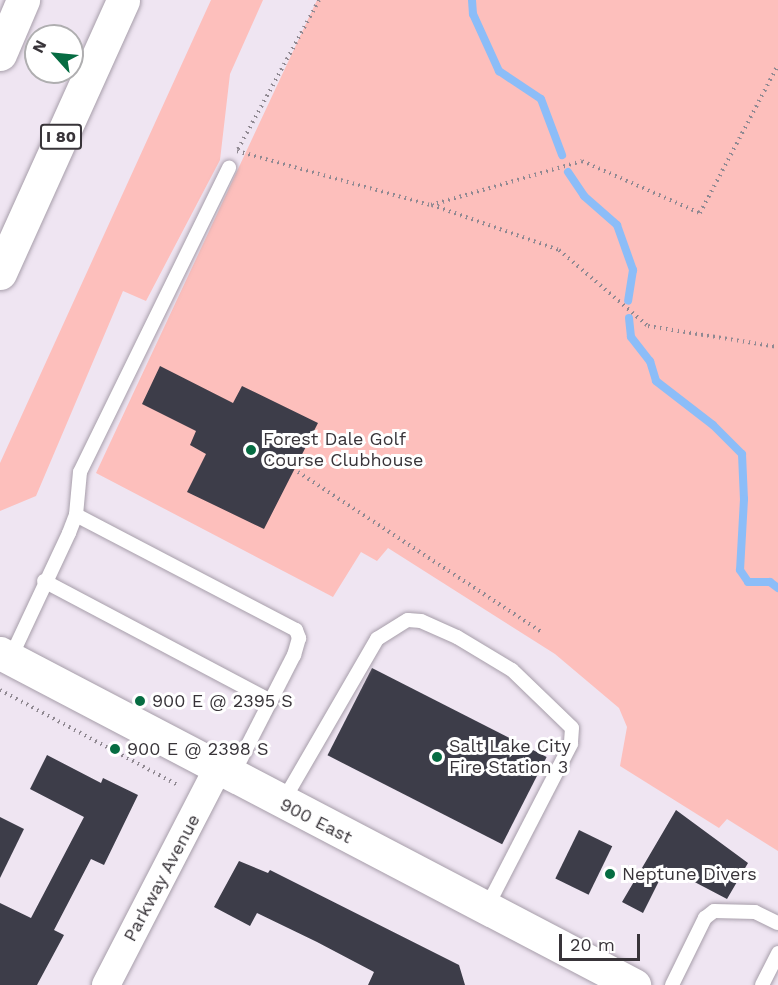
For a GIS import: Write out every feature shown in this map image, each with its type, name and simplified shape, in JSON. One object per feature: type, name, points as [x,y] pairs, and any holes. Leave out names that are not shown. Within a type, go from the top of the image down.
[{"type":"main road","points":[[0,54],[23,0]]},
{"type":"main road","name":"I 80","points":[[0,273],[123,0]]},
{"type":"main road","name":"900 East","points":[[5,656],[224,774],[634,985]]},
{"type":"street","name":"Parkway Avenue","points":[[106,985],[224,774]]},
{"type":"lane","points":[[5,656],[76,515],[80,472],[229,168]]},
{"type":"lane","points":[[76,515],[296,630],[299,638],[294,656],[271,700],[224,774]]},
{"type":"lane","points":[[44,581],[271,700]]},
{"type":"lane","points":[[281,803],[377,639],[408,620],[421,621],[457,637],[512,670],[572,728],[571,744],[486,909]]},
{"type":"lane","points":[[672,985],[705,918],[714,912],[755,912],[778,923]]},
{"type":"lane","points":[[762,985],[778,953]]},
{"type":"path","points":[[319,0],[237,151],[431,205],[559,250],[648,326],[778,347]]},
{"type":"path","points":[[431,205],[582,161],[700,213],[778,65]]},
{"type":"path","points":[[298,472],[540,631]]},
{"type":"path","points":[[0,690],[167,779]]},
{"type":"shaded area","points":[[211,0],[263,0],[230,74],[220,160],[146,301],[123,291],[36,496],[0,511],[0,463]]},
{"type":"shaded area","points":[[317,0],[778,0],[778,851],[727,819],[719,828],[620,766],[627,727],[619,708],[555,654],[388,548],[377,561],[361,552],[333,597],[96,473]]},
{"type":"building","name":"Forest Dale Golf Course Clubhouse","points":[[160,366],[233,403],[242,386],[318,423],[264,529],[187,492],[206,454],[190,445],[196,431],[142,404]]},
{"type":"building","name":"Salt Lake City Fire Station 3","points":[[372,668],[547,757],[502,844],[328,755]]},
{"type":"building","points":[[47,755],[101,783],[103,778],[138,795],[104,865],[91,859],[54,930],[64,935],[37,985],[0,985],[0,903],[31,918],[84,817],[30,789]]},
{"type":"building","points":[[676,810],[748,863],[727,899],[666,867],[643,913],[622,902]]},
{"type":"building","points":[[0,817],[24,829],[0,878]]},
{"type":"building","points":[[579,830],[612,846],[589,895],[555,879]]},
{"type":"building","points":[[239,861],[268,873],[270,870],[459,965],[465,985],[368,985],[374,972],[317,942],[257,913],[250,926],[214,907]]},
{"type":"waterway","points":[[472,0],[473,14],[499,71],[541,99],[562,155]]},
{"type":"waterway","points":[[568,172],[584,196],[617,225],[633,270],[628,301]]},
{"type":"waterway","points":[[629,318],[631,337],[650,361],[656,381],[713,425],[742,454],[744,499],[740,570],[748,582],[770,582],[778,588]]},
{"type":"place","name":"Forest Dale Golf Course Clubhouse","points":[[251,450]]},
{"type":"place","name":"900 E @ 2395 S","points":[[140,701]]},
{"type":"place","name":"900 E @ 2398 S","points":[[115,749]]},
{"type":"place","name":"Salt Lake City Fire Station 3","points":[[437,757]]},
{"type":"place","name":"Neptune Divers","points":[[610,874]]}]
